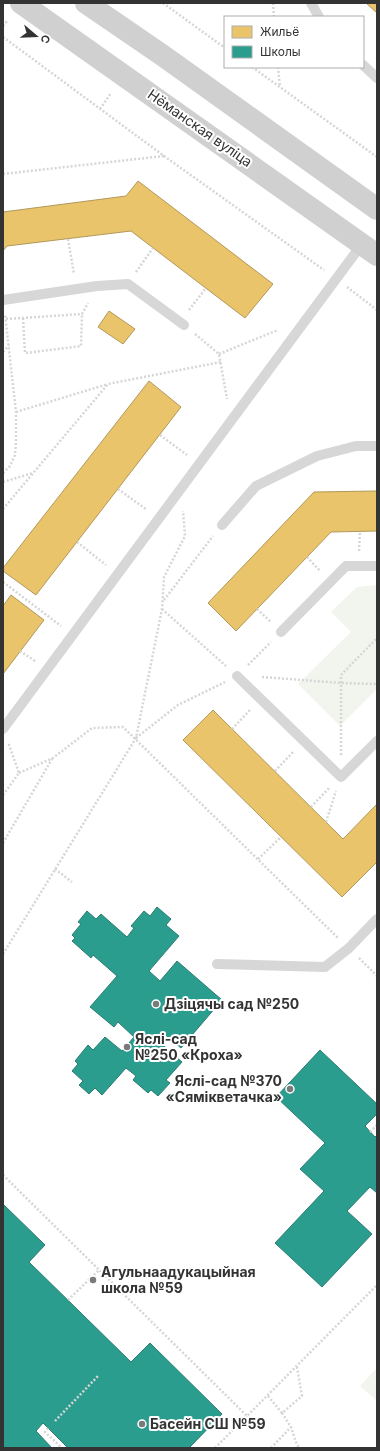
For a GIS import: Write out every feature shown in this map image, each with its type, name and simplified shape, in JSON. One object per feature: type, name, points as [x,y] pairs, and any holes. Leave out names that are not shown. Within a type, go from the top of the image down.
[{"type":"main road","points":[[86,3],[162,55],[377,209]]},
{"type":"main road","name":"Нёманская вуліца","points":[[15,11],[370,249]]},
{"type":"lane","points":[[311,3],[318,16]]},
{"type":"lane","points":[[364,66],[377,78]]},
{"type":"lane","points":[[4,732],[72,635],[336,279],[370,249]]},
{"type":"lane","points":[[3,300],[97,286],[128,284],[182,324]]},
{"type":"lane","points":[[222,525],[256,486],[317,456],[356,446],[377,446]]},
{"type":"lane","points":[[281,632],[346,566],[377,566]]},
{"type":"lane","points":[[237,676],[341,777],[377,741]]},
{"type":"lane","points":[[216,964],[325,967],[349,948],[376,922]]},
{"type":"path","points":[[163,3],[224,47]]},
{"type":"path","points":[[273,3],[274,16]]},
{"type":"path","points":[[3,26],[15,11]]},
{"type":"path","points":[[3,37],[377,310]]},
{"type":"path","points":[[253,68],[377,157]]},
{"type":"path","points":[[278,68],[280,87]]},
{"type":"path","points":[[3,174],[164,156]]},
{"type":"path","points":[[68,239],[77,289]]},
{"type":"path","points":[[128,284],[153,248]]},
{"type":"path","points":[[23,318],[25,353],[81,346],[82,314],[97,286]]},
{"type":"path","points":[[182,324],[206,288]]},
{"type":"path","points":[[3,300],[16,412],[15,455],[10,466],[3,473]]},
{"type":"path","points":[[6,319],[82,314]]},
{"type":"path","points":[[219,354],[307,318]]},
{"type":"path","points":[[202,340],[219,354],[231,421]]},
{"type":"path","points":[[3,352],[9,344]]},
{"type":"path","points":[[16,412],[108,384],[221,362]]},
{"type":"path","points":[[3,509],[108,384]]},
{"type":"path","points":[[160,435],[198,464]]},
{"type":"path","points":[[3,482],[35,472]]},
{"type":"path","points":[[118,489],[158,519]]},
{"type":"path","points":[[136,738],[162,609],[164,577],[185,536],[183,510]]},
{"type":"path","points":[[163,601],[222,525]]},
{"type":"path","points":[[77,542],[118,573]]},
{"type":"path","points":[[307,557],[330,581]]},
{"type":"path","points":[[3,582],[72,635]]},
{"type":"path","points":[[162,609],[237,676],[377,684]]},
{"type":"path","points":[[3,954],[136,738],[178,705],[237,676],[281,632]]},
{"type":"path","points":[[326,822],[341,777],[341,675],[377,638]]},
{"type":"path","points":[[232,729],[261,699]]},
{"type":"path","points":[[3,795],[19,773],[53,758],[92,728],[123,727],[136,738],[377,976]]},
{"type":"path","points":[[4,732],[19,773]]},
{"type":"path","points":[[275,771],[304,740]]},
{"type":"path","points":[[3,843],[53,758]]},
{"type":"path","points":[[311,807],[341,777]]},
{"type":"path","points":[[258,859],[281,837]]},
{"type":"path","points":[[55,869],[72,882]]},
{"type":"path","points":[[370,1132],[377,1125]]},
{"type":"path","points":[[3,1175],[247,1416]]},
{"type":"path","points":[[68,1300],[99,1270]]},
{"type":"path","points":[[215,1448],[377,1285]]},
{"type":"path","points":[[282,1412],[302,1396],[297,1366]]},
{"type":"path","points":[[55,1421],[99,1375]]},
{"type":"path","points":[[268,1396],[282,1412],[291,1427],[297,1445],[300,1448]]},
{"type":"path","points":[[271,1448],[291,1427]]},
{"type":"path","points":[[48,1428],[46,1432],[62,1448]]},
{"type":"shaded area","points":[[377,585],[377,689],[340,726],[298,684],[351,632],[331,612],[357,587]]},
{"type":"shaded area","points":[[377,1368],[377,1401],[360,1386]]},
{"type":"building: Жильё","points":[[366,3],[377,3],[377,13]]},
{"type":"building: Жильё","points":[[138,181],[273,284],[245,318],[131,231],[7,246],[3,251],[3,212],[126,196]]},
{"type":"building: Жильё","points":[[109,311],[135,329],[123,344],[98,327]]},
{"type":"building: Жильё","points":[[149,381],[181,407],[36,595],[3,571],[3,568]]},
{"type":"building: Жильё","points":[[377,491],[377,531],[331,532],[236,631],[208,603],[314,492]]},
{"type":"building: Жильё","points":[[11,595],[44,620],[3,674],[3,606]]},
{"type":"building: Жильё","points":[[213,710],[343,839],[377,804],[377,862],[342,897],[183,740]]},
{"type":"building: Школы","name":"Дзіцячы сад №250","points":[[157,907],[171,919],[166,925],[179,936],[149,971],[160,981],[177,961],[222,1000],[181,1048],[162,1032],[156,1039],[182,1062],[166,1080],[170,1083],[158,1096],[151,1090],[148,1093],[133,1080],[136,1076],[126,1068],[102,1095],[95,1088],[89,1094],[79,1085],[83,1081],[72,1071],[78,1064],[75,1061],[88,1045],[93,1050],[105,1037],[122,1051],[134,1037],[118,1022],[114,1027],[90,1007],[117,976],[93,955],[91,958],[72,941],[75,938],[72,935],[81,924],[78,922],[87,911],[96,919],[101,914],[127,937],[134,928],[131,926],[144,911],[150,916]]},
{"type":"building: Школы","points":[[320,1050],[377,1104],[377,1114],[365,1126],[375,1137],[377,1135],[377,1193],[370,1187],[347,1211],[372,1234],[322,1287],[275,1243],[324,1191],[300,1169],[325,1143],[276,1097]]},
{"type":"building: Школы","points":[[3,1204],[45,1245],[29,1262],[131,1362],[150,1343],[222,1414],[189,1448],[68,1448],[43,1423],[36,1431],[52,1448],[3,1448]]},
{"type":"place","name":"Дзіцячы сад №250","points":[[156,1004]]},
{"type":"place","name":"Яслі-сад №250 «Кроха»","points":[[127,1047]]},
{"type":"place","name":"Яслі-сад №370 «Сямікветачка»","points":[[290,1089]]},
{"type":"place","name":"Агульнаадукацыйная школа №59","points":[[93,1280]]},
{"type":"place","name":"Басейн СШ №59","points":[[142,1424]]}]
